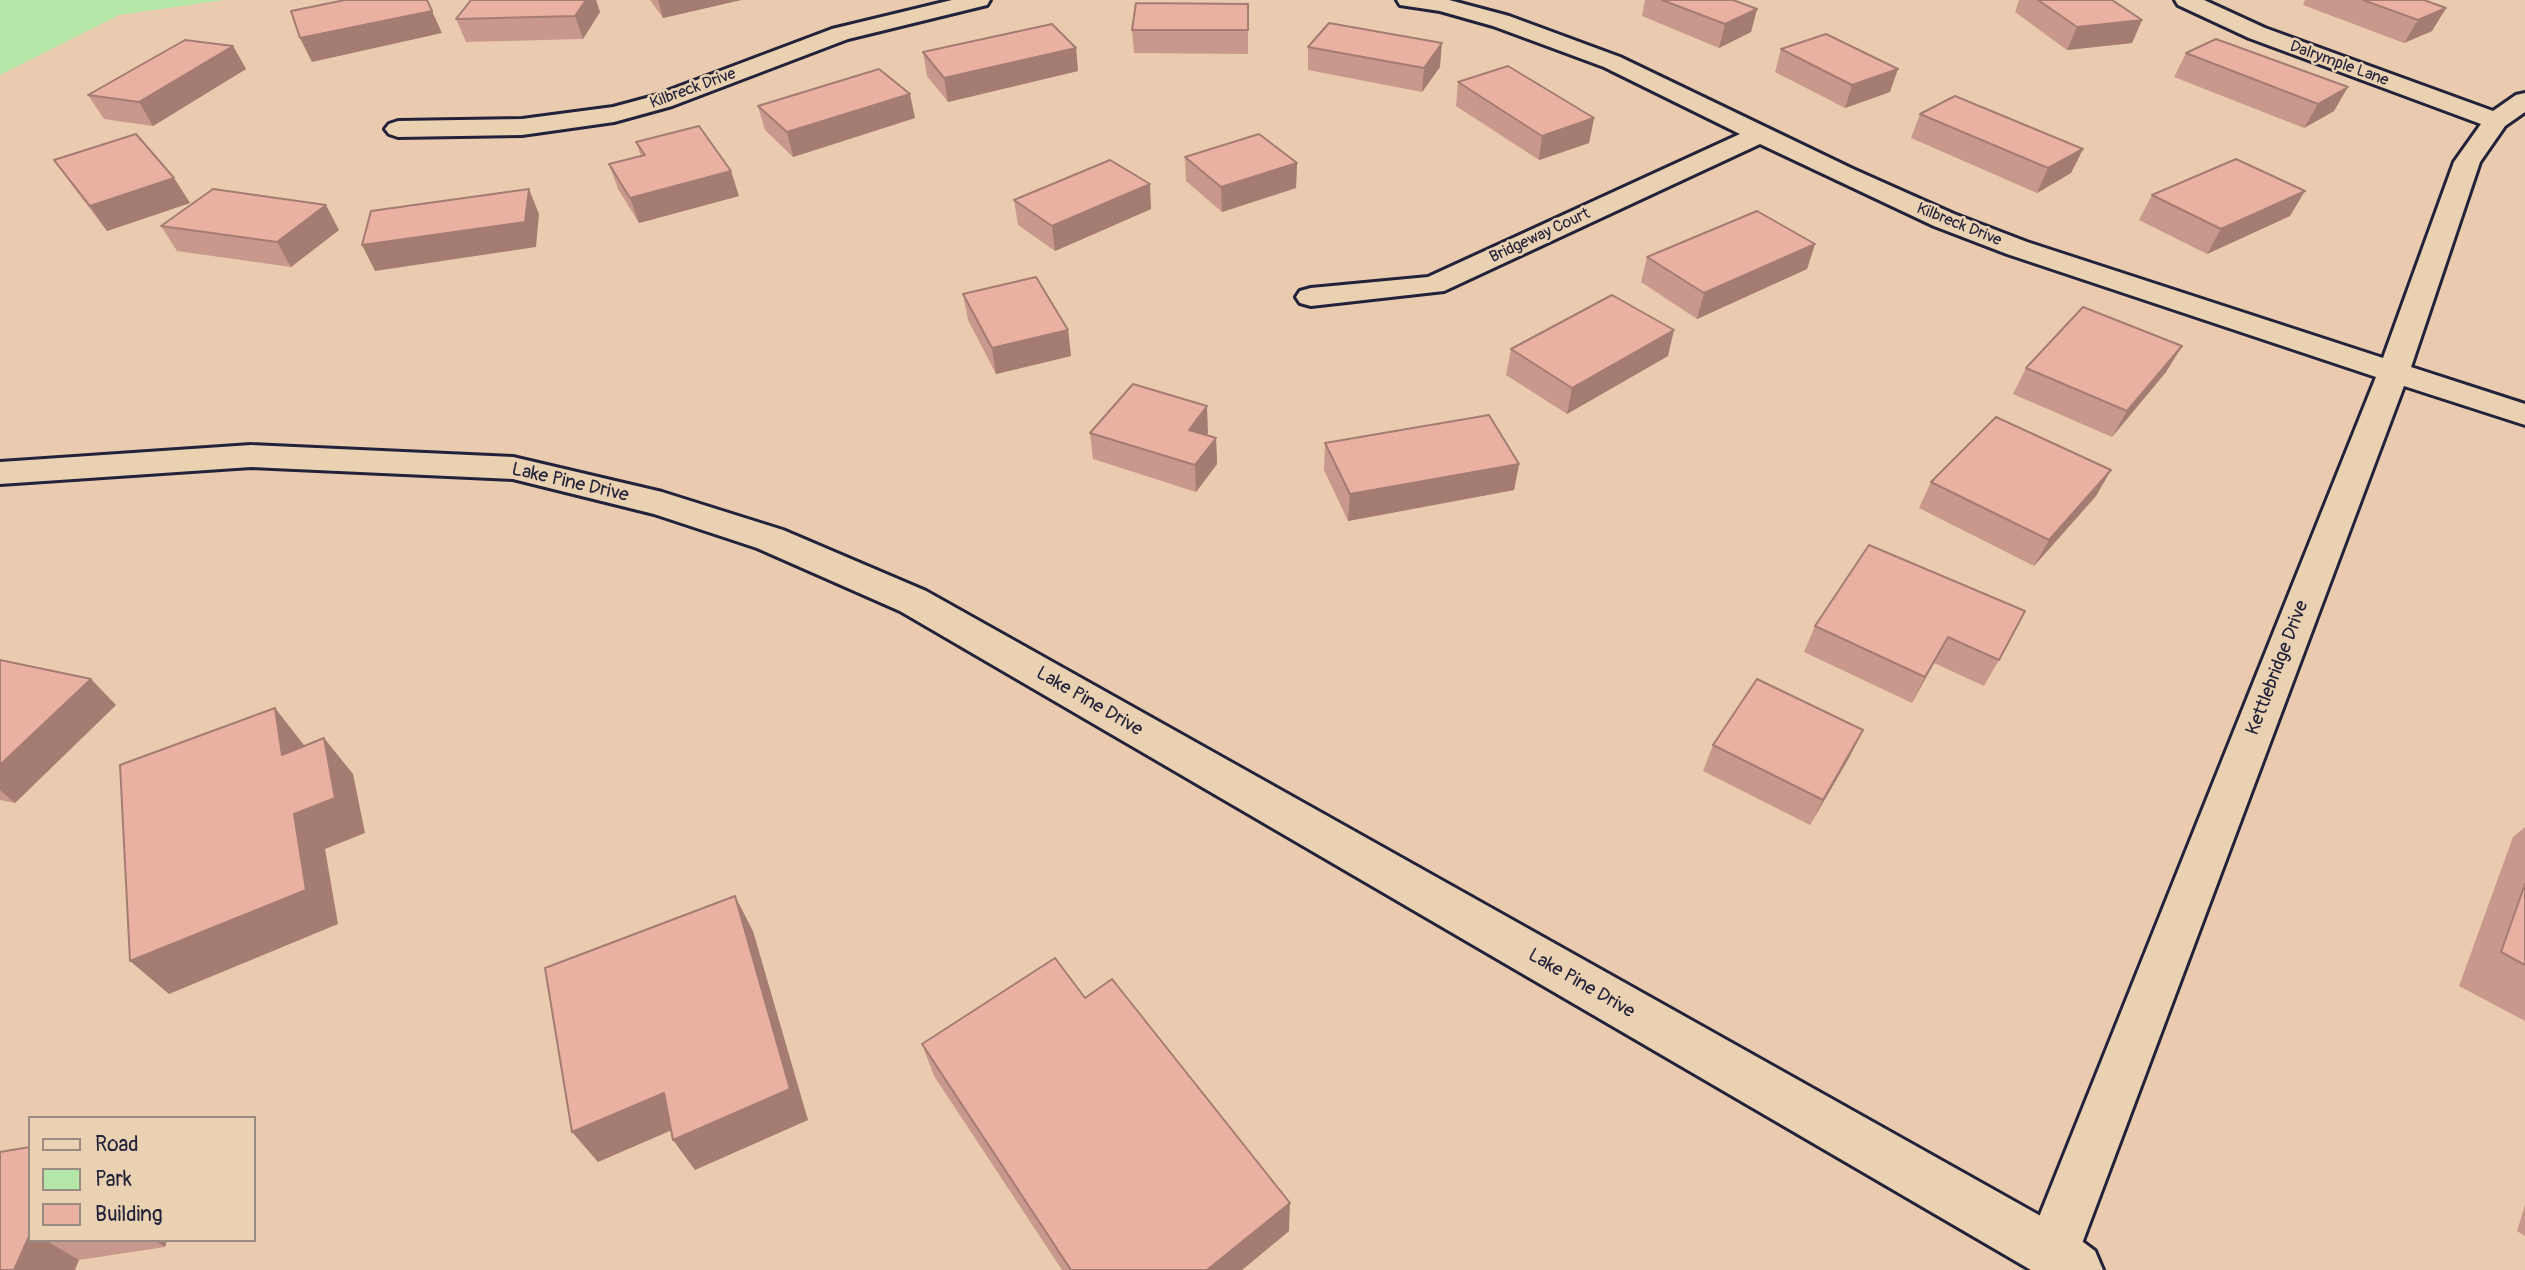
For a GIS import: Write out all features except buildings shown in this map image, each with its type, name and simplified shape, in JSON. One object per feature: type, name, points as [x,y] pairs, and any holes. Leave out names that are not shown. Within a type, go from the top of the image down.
[{"type":"street","name":"Kilbreck Drive","points":[[398,129],[522,127],[614,114],[663,102],[840,34],[979,0]]},
{"type":"street","name":"Kilbreck Drive","points":[[1408,0],[1445,3],[1612,62],[1759,135],[1944,220],[2017,248],[2525,415]]},
{"type":"street","name":"Dalrymple Lane","points":[[2186,0],[2305,52],[2510,111]]},
{"type":"street","name":"Kettlebridge Drive","points":[[2064,1261],[2393,373],[2467,162],[2510,111]]},
{"type":"street","name":"Bridgeway Court","points":[[1311,297],[1434,285],[1759,135]]},
{"type":"street","name":"Lake Pine Drive","points":[[0,473],[251,456],[513,468],[662,505],[770,539],[913,601],[2064,1261]]},
{"type":"green space","points":[[0,0],[224,0],[119,15],[0,75]]}]
